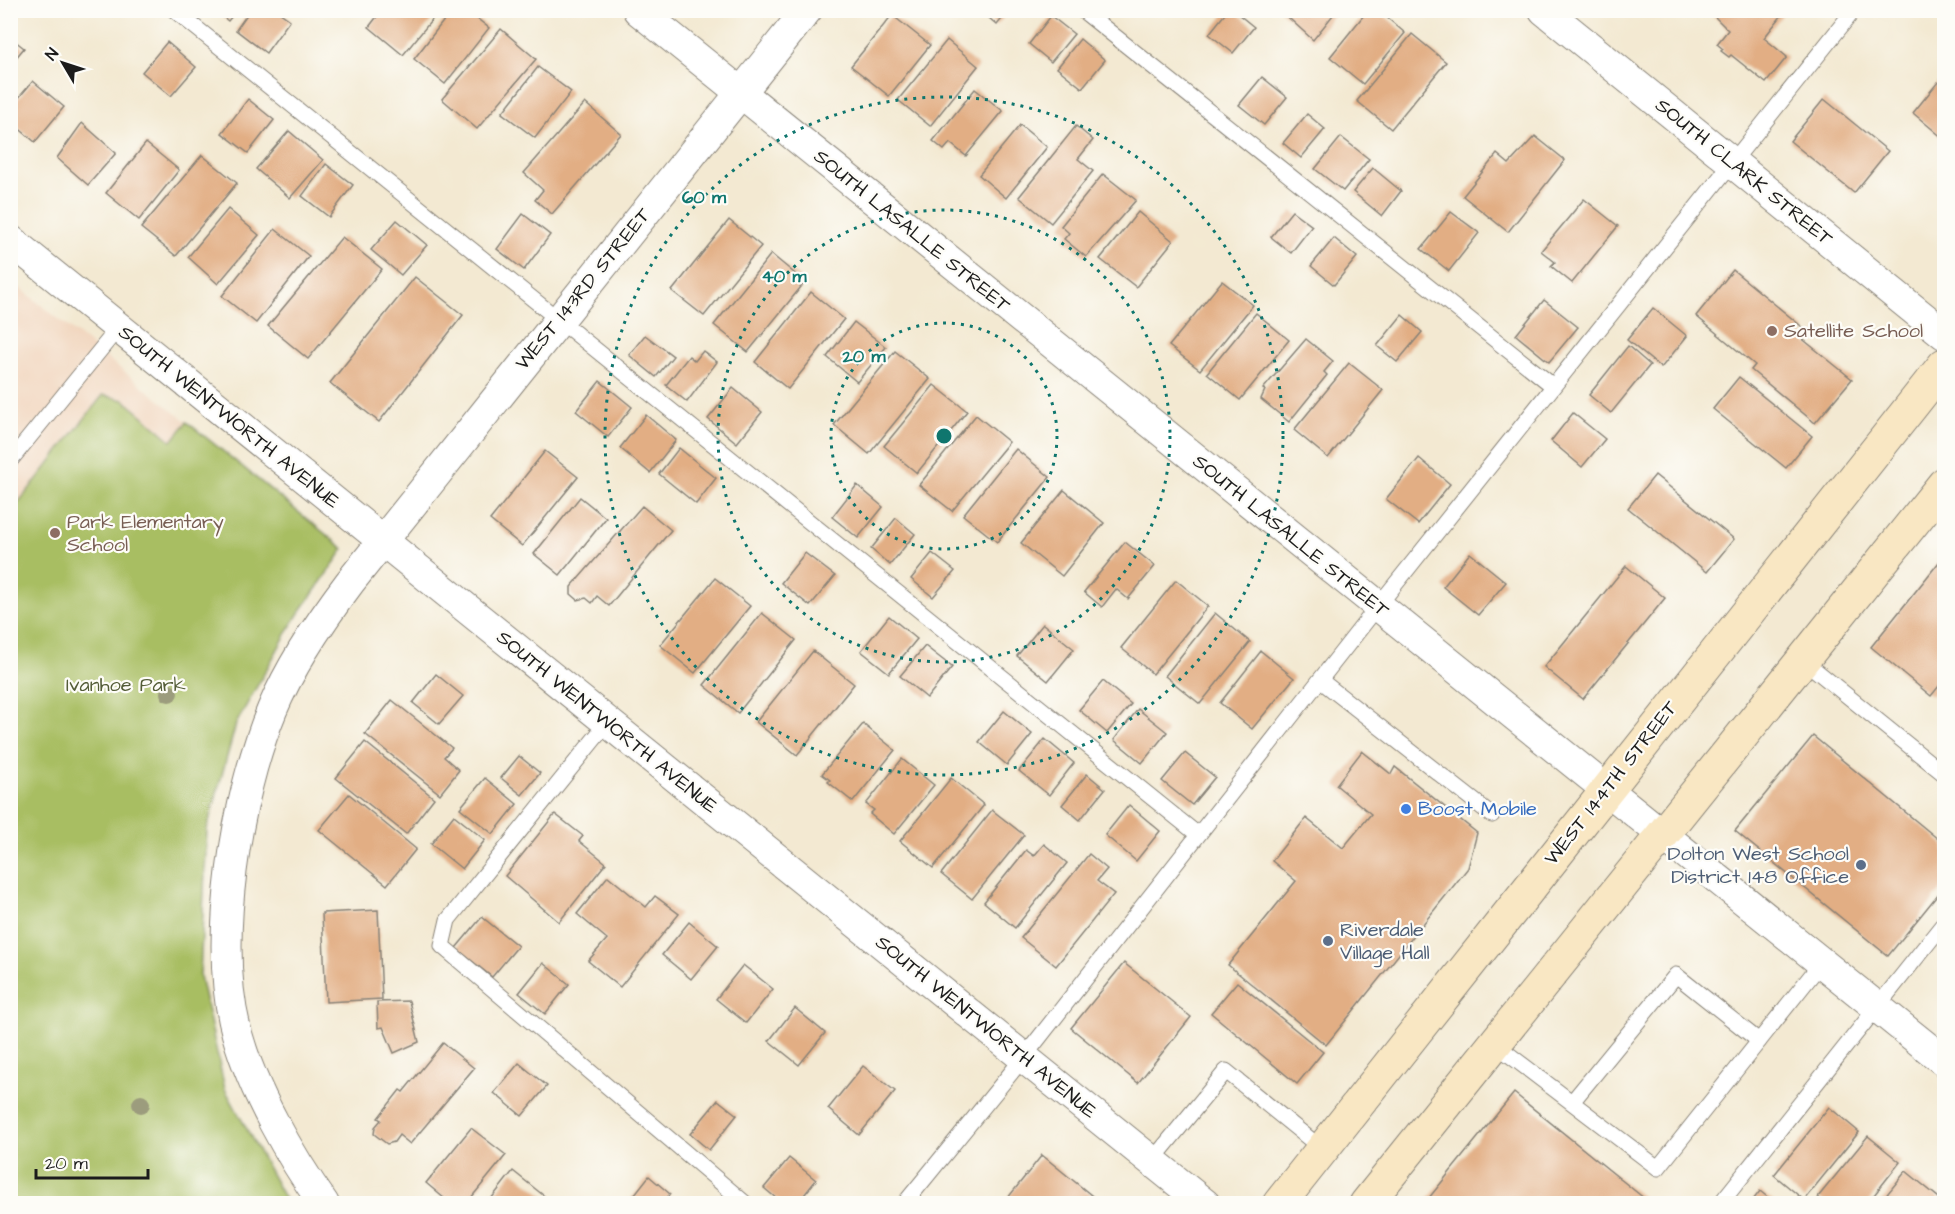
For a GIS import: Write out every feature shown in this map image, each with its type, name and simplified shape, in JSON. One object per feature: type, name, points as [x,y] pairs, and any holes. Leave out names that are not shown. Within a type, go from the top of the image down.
[{"type":"street","name":"SOUTH LASALLE STREET","points":[[638,10],[1944,1061]]},
{"type":"street","name":"WEST 143RD STREET","points":[[324,1203],[303,1174],[266,1107],[237,1034],[225,953],[233,861],[247,782],[272,708],[325,615],[382,540],[807,10]]},
{"type":"street","name":"SOUTH CLARK STREET","points":[[1544,10],[1944,334]]},
{"type":"street","name":"SOUTH WENTWORTH AVENUE","points":[[10,240],[1205,1203]]},
{"type":"street","name":"WEST 144TH STREET","points":[[1279,1203],[1944,365]]},
{"type":"street","points":[[1366,1203],[1944,484]]},
{"type":"lane","points":[[174,10],[1197,834]]},
{"type":"lane","points":[[1083,10],[1553,387]]},
{"type":"lane","points":[[904,1203],[1024,1057],[1197,834],[1854,10]]},
{"type":"lane","points":[[10,461],[119,327]]},
{"type":"lane","points":[[1803,660],[1944,774]]},
{"type":"lane","points":[[1320,680],[1492,815]]},
{"type":"lane","points":[[608,722],[448,920],[442,946],[746,1203]]},
{"type":"lane","points":[[1720,1203],[1944,923]]},
{"type":"lane","points":[[1495,1044],[1658,1168],[1821,962]]},
{"type":"lane","points":[[1572,1102],[1676,975],[1759,1041]]},
{"type":"lane","points":[[1152,1161],[1226,1071],[1322,1149]]},
{"type":"shaded area","name":"Park Elementary School","points":[[11,281],[187,422],[11,644]]},
{"type":"green space","name":"Ivanhoe Park","points":[[103,395],[124,400],[172,441],[187,422],[344,549],[293,622],[236,724],[207,829],[200,976],[225,1089],[287,1203],[11,1203],[11,512]]},
{"type":"building","points":[[215,10],[237,10],[228,21]]},
{"type":"building","points":[[250,10],[276,10],[290,20],[266,53],[236,30]]},
{"type":"building","points":[[382,10],[440,10],[403,55],[369,27]]},
{"type":"building","points":[[452,10],[466,10],[489,28],[445,84],[414,59]]},
{"type":"building","points":[[980,10],[1009,10],[997,25]]},
{"type":"building","points":[[1228,10],[1233,10],[1254,27],[1233,53],[1209,34]]},
{"type":"building","points":[[1280,10],[1337,10],[1313,40]]},
{"type":"building","points":[[1368,10],[1378,10],[1405,33],[1363,84],[1330,57]]},
{"type":"building","points":[[1708,10],[1786,10],[1764,38],[1787,57],[1766,83],[1731,55],[1729,57],[1721,51],[1723,49],[1717,44],[1728,30]]},
{"type":"building","points":[[892,15],[930,45],[889,96],[851,66]]},
{"type":"building","points":[[1051,16],[1074,34],[1051,62],[1029,44]]},
{"type":"building","points":[[501,29],[536,59],[477,129],[442,99]]},
{"type":"building","points":[[1412,34],[1446,62],[1391,129],[1357,101]]},
{"type":"building","points":[[10,37],[24,48],[10,65]]},
{"type":"building","points":[[1080,39],[1105,60],[1082,88],[1057,68]]},
{"type":"building","points":[[947,40],[978,66],[930,126],[898,100]]},
{"type":"building","points":[[167,42],[196,67],[171,96],[142,72]]},
{"type":"building","points":[[538,67],[571,92],[535,138],[502,113]]},
{"type":"building","points":[[1262,77],[1287,97],[1264,125],[1239,105]]},
{"type":"building","points":[[33,81],[64,107],[35,142],[10,121],[10,108]]},
{"type":"building","points":[[1938,82],[1944,88],[1944,139],[1913,113]]},
{"type":"building","points":[[975,89],[1003,111],[966,156],[950,143],[944,150],[933,141]]},
{"type":"building","points":[[248,99],[274,120],[248,153],[222,133]]},
{"type":"building","points":[[1824,99],[1888,151],[1854,193],[1790,141]]},
{"type":"building","points":[[585,103],[621,134],[552,214],[535,200],[543,190],[524,173]]},
{"type":"building","points":[[1307,114],[1325,129],[1301,158],[1283,143]]},
{"type":"building","points":[[82,123],[116,153],[88,185],[57,158]]},
{"type":"building","points":[[1020,125],[1047,147],[1006,198],[979,175]]},
{"type":"building","points":[[1076,126],[1093,140],[1078,159],[1093,171],[1051,223],[1019,197]]},
{"type":"building","points":[[289,131],[323,160],[290,198],[256,169]]},
{"type":"building","points":[[1535,136],[1565,160],[1508,232],[1463,196],[1497,154],[1509,164]]},
{"type":"building","points":[[1341,137],[1369,159],[1343,191],[1315,169]]},
{"type":"building","points":[[146,143],[179,170],[139,220],[106,193]]},
{"type":"building","points":[[202,155],[237,183],[176,256],[141,228]]},
{"type":"building","points":[[326,164],[353,185],[329,217],[302,196]]},
{"type":"building","points":[[1373,168],[1401,191],[1382,216],[1353,192]]},
{"type":"building","points":[[1103,174],[1136,200],[1086,257],[1064,239],[1069,233],[1061,226]]},
{"type":"building","points":[[1584,199],[1618,226],[1572,283],[1551,266],[1555,262],[1541,251]]},
{"type":"building","points":[[228,209],[259,235],[218,284],[188,257]]},
{"type":"building","points":[[1292,211],[1312,226],[1291,253],[1271,237]]},
{"type":"building","points":[[1138,212],[1173,241],[1136,287],[1100,259]]},
{"type":"building","points":[[1451,212],[1479,233],[1449,271],[1421,249]]},
{"type":"building","points":[[523,214],[550,235],[524,270],[497,249]]},
{"type":"building","points":[[397,220],[427,245],[401,275],[371,250]]},
{"type":"building","points":[[729,220],[761,246],[704,316],[672,291]]},
{"type":"building","points":[[275,229],[309,256],[256,323],[222,296]]},
{"type":"building","points":[[342,237],[382,269],[308,359],[268,326]]},
{"type":"building","points":[[1334,238],[1357,257],[1334,285],[1311,266]]},
{"type":"building","points":[[771,254],[805,282],[748,352],[714,325]]},
{"type":"building","points":[[1733,270],[1806,330],[1800,337],[1852,379],[1815,423],[1751,370],[1755,365],[1696,316]]},
{"type":"building","points":[[415,277],[463,315],[379,422],[330,383]]},
{"type":"building","points":[[1222,281],[1253,305],[1200,370],[1169,346]]},
{"type":"building","points":[[811,292],[844,319],[788,389],[755,362]]},
{"type":"building","points":[[1544,300],[1578,327],[1549,362],[1516,335]]},
{"type":"building","points":[[1653,308],[1687,336],[1661,368],[1627,340]]},
{"type":"building","points":[[1256,313],[1289,340],[1240,400],[1207,373]]},
{"type":"building","points":[[1402,315],[1422,332],[1397,362],[1377,346]]},
{"type":"building","points":[[854,322],[886,347],[857,382],[827,357]]},
{"type":"building","points":[[645,335],[673,356],[656,377],[629,355]]},
{"type":"building","points":[[1306,339],[1333,361],[1324,372],[1327,375],[1289,422],[1261,399],[1265,390],[1263,389]]},
{"type":"building","points":[[1628,346],[1650,365],[1611,413],[1589,395]]},
{"type":"building","points":[[703,351],[717,362],[687,402],[666,385],[689,356],[695,361]]},
{"type":"building","points":[[895,351],[930,379],[869,454],[834,425]]},
{"type":"building","points":[[1349,363],[1383,390],[1328,458],[1294,430]]},
{"type":"building","points":[[1739,377],[1812,436],[1786,468],[1713,409]]},
{"type":"building","points":[[600,381],[632,407],[608,437],[576,411]]},
{"type":"building","points":[[934,385],[967,411],[917,473],[884,446]]},
{"type":"building","points":[[733,388],[762,412],[737,443],[708,419]]},
{"type":"building","points":[[1573,413],[1605,439],[1582,467],[1551,441]]},
{"type":"building","points":[[646,415],[676,440],[650,473],[620,448]]},
{"type":"building","points":[[976,415],[1009,442],[952,511],[919,485]]},
{"type":"building","points":[[679,448],[716,478],[696,504],[659,474]]},
{"type":"building","points":[[1016,449],[1050,477],[997,542],[963,515]]},
{"type":"building","points":[[545,451],[578,477],[522,546],[490,520]]},
{"type":"building","points":[[1419,458],[1450,484],[1418,524],[1386,499]]},
{"type":"building","points":[[1655,475],[1734,539],[1707,572],[1628,508]]},
{"type":"building","points":[[857,485],[883,507],[858,538],[832,517]]},
{"type":"building","points":[[1064,490],[1104,523],[1062,576],[1021,543]]},
{"type":"building","points":[[580,497],[606,518],[560,575],[534,554]]},
{"type":"building","points":[[642,506],[671,530],[609,606],[597,596],[592,603],[586,598],[578,600],[571,594],[571,587]]},
{"type":"building","points":[[896,518],[915,534],[890,565],[871,549]]},
{"type":"building","points":[[1125,542],[1155,566],[1128,599],[1116,589],[1102,607],[1084,592]]},
{"type":"building","points":[[805,553],[835,576],[810,606],[781,583]]},
{"type":"building","points":[[932,553],[955,571],[933,597],[911,579]]},
{"type":"building","points":[[1470,553],[1506,582],[1478,615],[1443,587]]},
{"type":"building","points":[[1944,556],[1944,680],[1931,696],[1871,647]]},
{"type":"building","points":[[1626,566],[1665,598],[1583,699],[1544,667]]},
{"type":"building","points":[[715,578],[750,606],[695,673],[660,645]]},
{"type":"building","points":[[1176,580],[1208,606],[1153,674],[1121,648]]},
{"type":"building","points":[[762,613],[796,640],[738,713],[704,685]]},
{"type":"building","points":[[1215,613],[1250,642],[1200,704],[1165,676]]},
{"type":"building","points":[[889,616],[917,639],[889,673],[861,651]]},
{"type":"building","points":[[1043,624],[1074,649],[1048,681],[1017,656]]},
{"type":"building","points":[[925,646],[952,667],[927,698],[900,676]]},
{"type":"building","points":[[813,651],[854,684],[797,755],[756,722]]},
{"type":"building","points":[[1261,651],[1294,678],[1252,729],[1220,703]]},
{"type":"building","points":[[436,674],[463,696],[439,724],[413,703]]},
{"type":"building","points":[[1103,681],[1131,704],[1107,733],[1079,710]]},
{"type":"building","points":[[392,700],[452,748],[444,757],[459,770],[440,794],[365,734]]},
{"type":"building","points":[[1138,709],[1167,732],[1142,763],[1114,740]]},
{"type":"building","points":[[1004,711],[1032,734],[1007,765],[979,742]]},
{"type":"building","points":[[863,724],[895,750],[853,802],[828,782],[830,780],[822,774]]},
{"type":"building","name":"Dolton West School District 148 Office","points":[[1813,736],[1944,844],[1944,887],[1888,956],[1735,831]]},
{"type":"building","points":[[1045,739],[1074,763],[1049,795],[1019,771]]},
{"type":"building","points":[[365,742],[434,798],[406,834],[336,778]]},
{"type":"building","name":"Riverdale Village Hall","points":[[1362,751],[1391,774],[1395,767],[1477,833],[1468,868],[1326,1045],[1228,965],[1296,881],[1272,861],[1306,818],[1343,848],[1371,814],[1336,785]]},
{"type":"building","points":[[1185,753],[1215,777],[1192,805],[1162,781]]},
{"type":"building","points":[[519,756],[540,773],[522,795],[501,778]]},
{"type":"building","points":[[902,759],[934,785],[894,834],[870,814],[874,810],[866,804]]},
{"type":"building","points":[[1087,774],[1105,789],[1080,820],[1062,805]]},
{"type":"building","points":[[485,778],[517,804],[493,834],[460,808]]},
{"type":"building","points":[[951,778],[984,805],[933,868],[900,841]]},
{"type":"building","points":[[349,794],[416,849],[387,885],[319,830]]},
{"type":"building","points":[[1129,805],[1160,831],[1136,861],[1105,835]]},
{"type":"building","points":[[992,810],[1024,835],[972,899],[941,874]]},
{"type":"building","points":[[555,814],[583,836],[579,841],[606,863],[559,922],[505,876]]},
{"type":"building","points":[[454,815],[485,840],[462,869],[431,844]]},
{"type":"building","points":[[1044,844],[1067,863],[1015,928],[984,902],[1026,850],[1034,856]]},
{"type":"building","points":[[1089,854],[1107,869],[1097,881],[1114,894],[1056,966],[1021,938]]},
{"type":"building","points":[[608,876],[646,907],[655,896],[679,914],[620,987],[588,961],[607,939],[577,914]]},
{"type":"building","points":[[378,910],[382,999],[326,1002],[322,913]]},
{"type":"building","points":[[482,917],[518,946],[492,977],[456,948]]},
{"type":"building","points":[[689,922],[718,946],[691,979],[662,955]]},
{"type":"building","points":[[543,963],[569,984],[545,1014],[519,993]]},
{"type":"building","points":[[1124,963],[1191,1017],[1138,1083],[1071,1028]]},
{"type":"building","points":[[743,965],[773,989],[746,1023],[716,999]]},
{"type":"building","points":[[1237,982],[1323,1052],[1297,1084],[1211,1013]]},
{"type":"building","points":[[409,1001],[419,1042],[394,1053],[383,1027],[378,1028],[377,1002]]},
{"type":"building","points":[[795,1008],[825,1033],[799,1065],[769,1041]]},
{"type":"building","points":[[443,1043],[474,1068],[410,1144],[399,1135],[394,1142],[387,1144],[374,1134],[375,1127],[381,1120],[378,1118],[400,1090],[403,1092]]},
{"type":"building","points":[[519,1063],[547,1086],[522,1116],[494,1093]]},
{"type":"building","points":[[863,1066],[895,1091],[859,1135],[828,1109]]},
{"type":"building","points":[[1514,1093],[1645,1199],[1641,1204],[1424,1204]]},
{"type":"building","points":[[718,1100],[737,1115],[709,1150],[690,1134]]},
{"type":"building","points":[[1829,1107],[1859,1132],[1804,1200],[1774,1175]]},
{"type":"building","points":[[471,1128],[506,1155],[466,1204],[451,1204],[426,1183]]},
{"type":"building","points":[[1868,1136],[1900,1162],[1867,1204],[1826,1204],[1818,1197]]},
{"type":"building","points":[[1042,1155],[1102,1204],[1003,1204]]},
{"type":"building","points":[[789,1158],[816,1180],[797,1204],[783,1204],[764,1188]]},
{"type":"building","points":[[513,1171],[548,1199],[544,1204],[487,1204]]},
{"type":"building","points":[[1906,1171],[1939,1198],[1935,1204],[1879,1204]]},
{"type":"building","points":[[649,1176],[670,1194],[662,1204],[627,1204]]},
{"type":"building","points":[[1760,1191],[1776,1204],[1750,1204]]},
{"type":"place","name":"Satellite School","points":[[1772,331]]},
{"type":"place","name":"Park Elementary School","points":[[55,533]]},
{"type":"place","name":"Boost Mobile","points":[[1406,809]]},
{"type":"place","name":"Dolton West School District 148 Office","points":[[1861,865]]},
{"type":"place","name":"Riverdale Village Hall","points":[[1328,941]]}]
